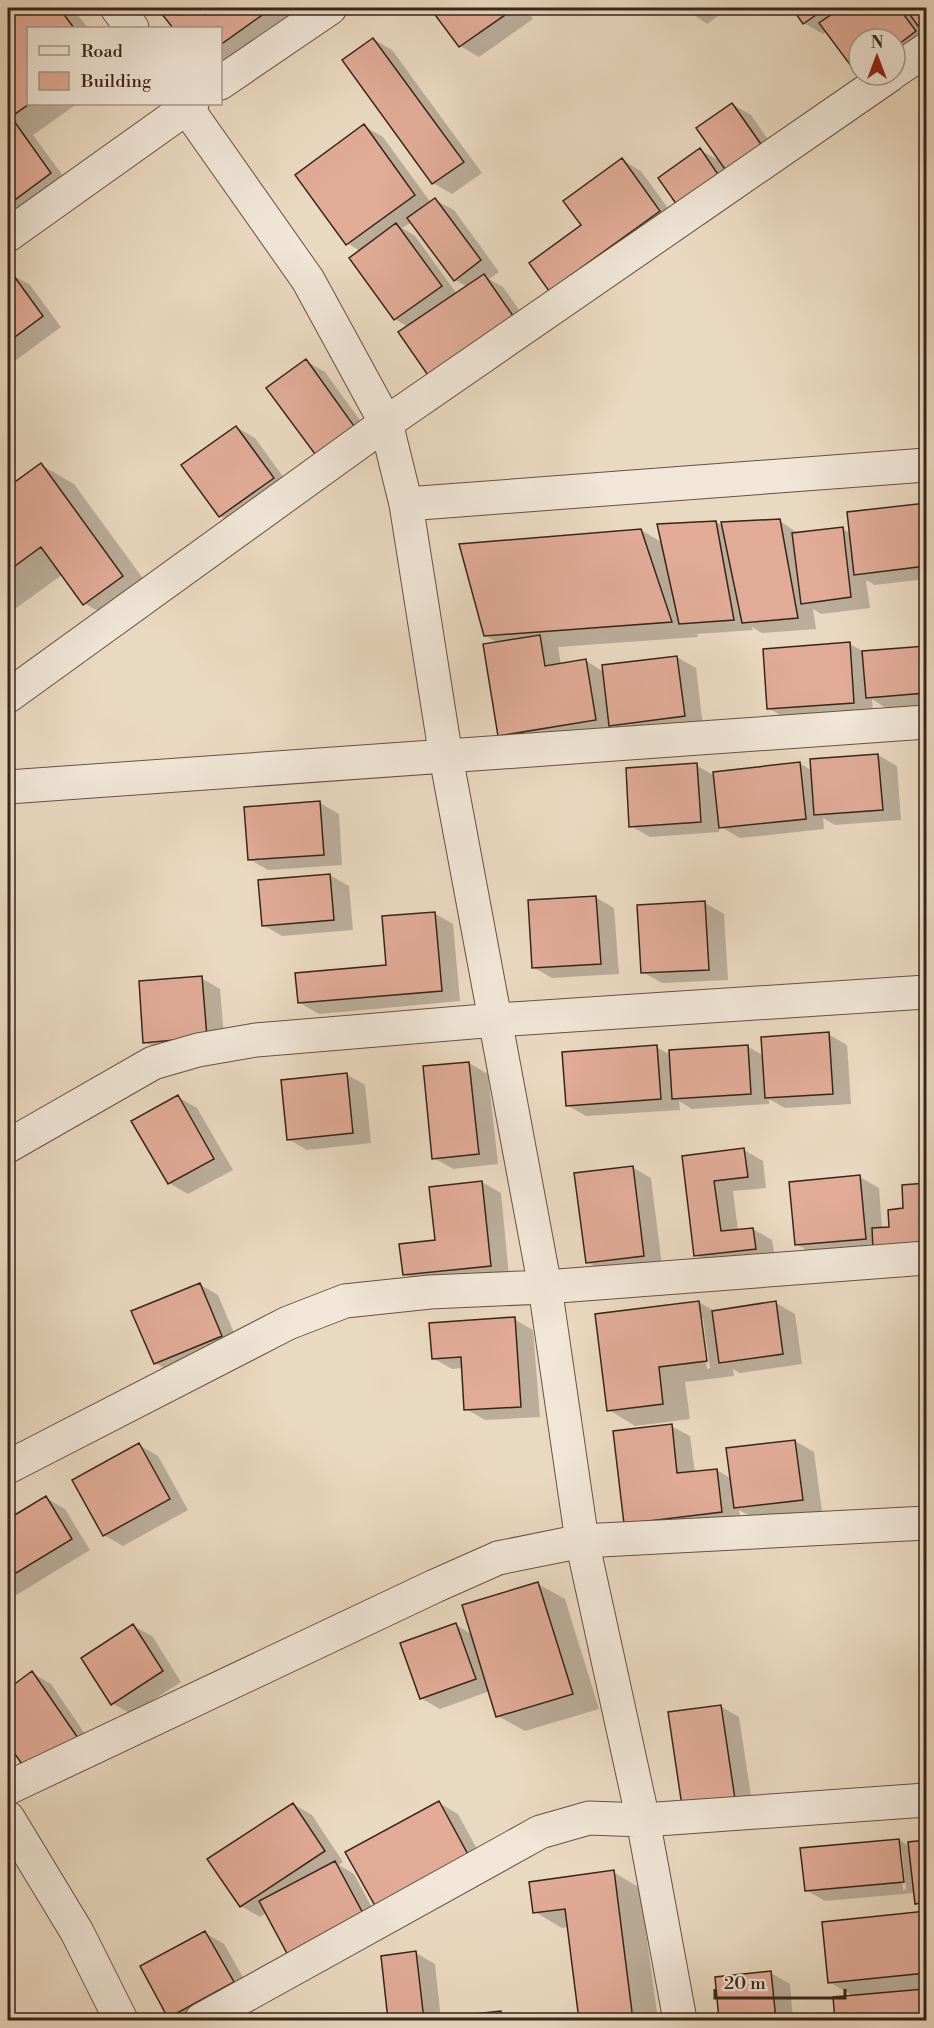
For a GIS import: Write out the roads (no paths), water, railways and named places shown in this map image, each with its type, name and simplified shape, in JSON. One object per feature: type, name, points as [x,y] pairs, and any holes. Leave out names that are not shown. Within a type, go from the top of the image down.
[{"type":"street","points":[[117,8],[131,27]]},
{"type":"street","points":[[222,82],[330,8]]},
{"type":"street","points":[[907,63],[927,50]]},
{"type":"street","points":[[8,696],[386,423],[873,87]]},
{"type":"street","points":[[8,235],[188,105],[308,280],[386,423],[406,504],[446,757],[545,1287],[582,1541],[643,1820],[680,2020]]},
{"type":"street","points":[[406,504],[927,465]]},
{"type":"street","points":[[8,787],[927,722]]},
{"type":"street","points":[[8,1146],[153,1063],[198,1050],[256,1040],[496,1020],[927,992]]},
{"type":"street","points":[[8,1467],[288,1323],[345,1301],[430,1292],[545,1287],[927,1258]]},
{"type":"street","points":[[8,1788],[498,1558],[582,1541],[927,1523]]},
{"type":"street","points":[[201,2020],[540,1832],[589,1818],[643,1820],[927,1800]]},
{"type":"street","points":[[8,1818],[77,1932],[121,2020]]}]
